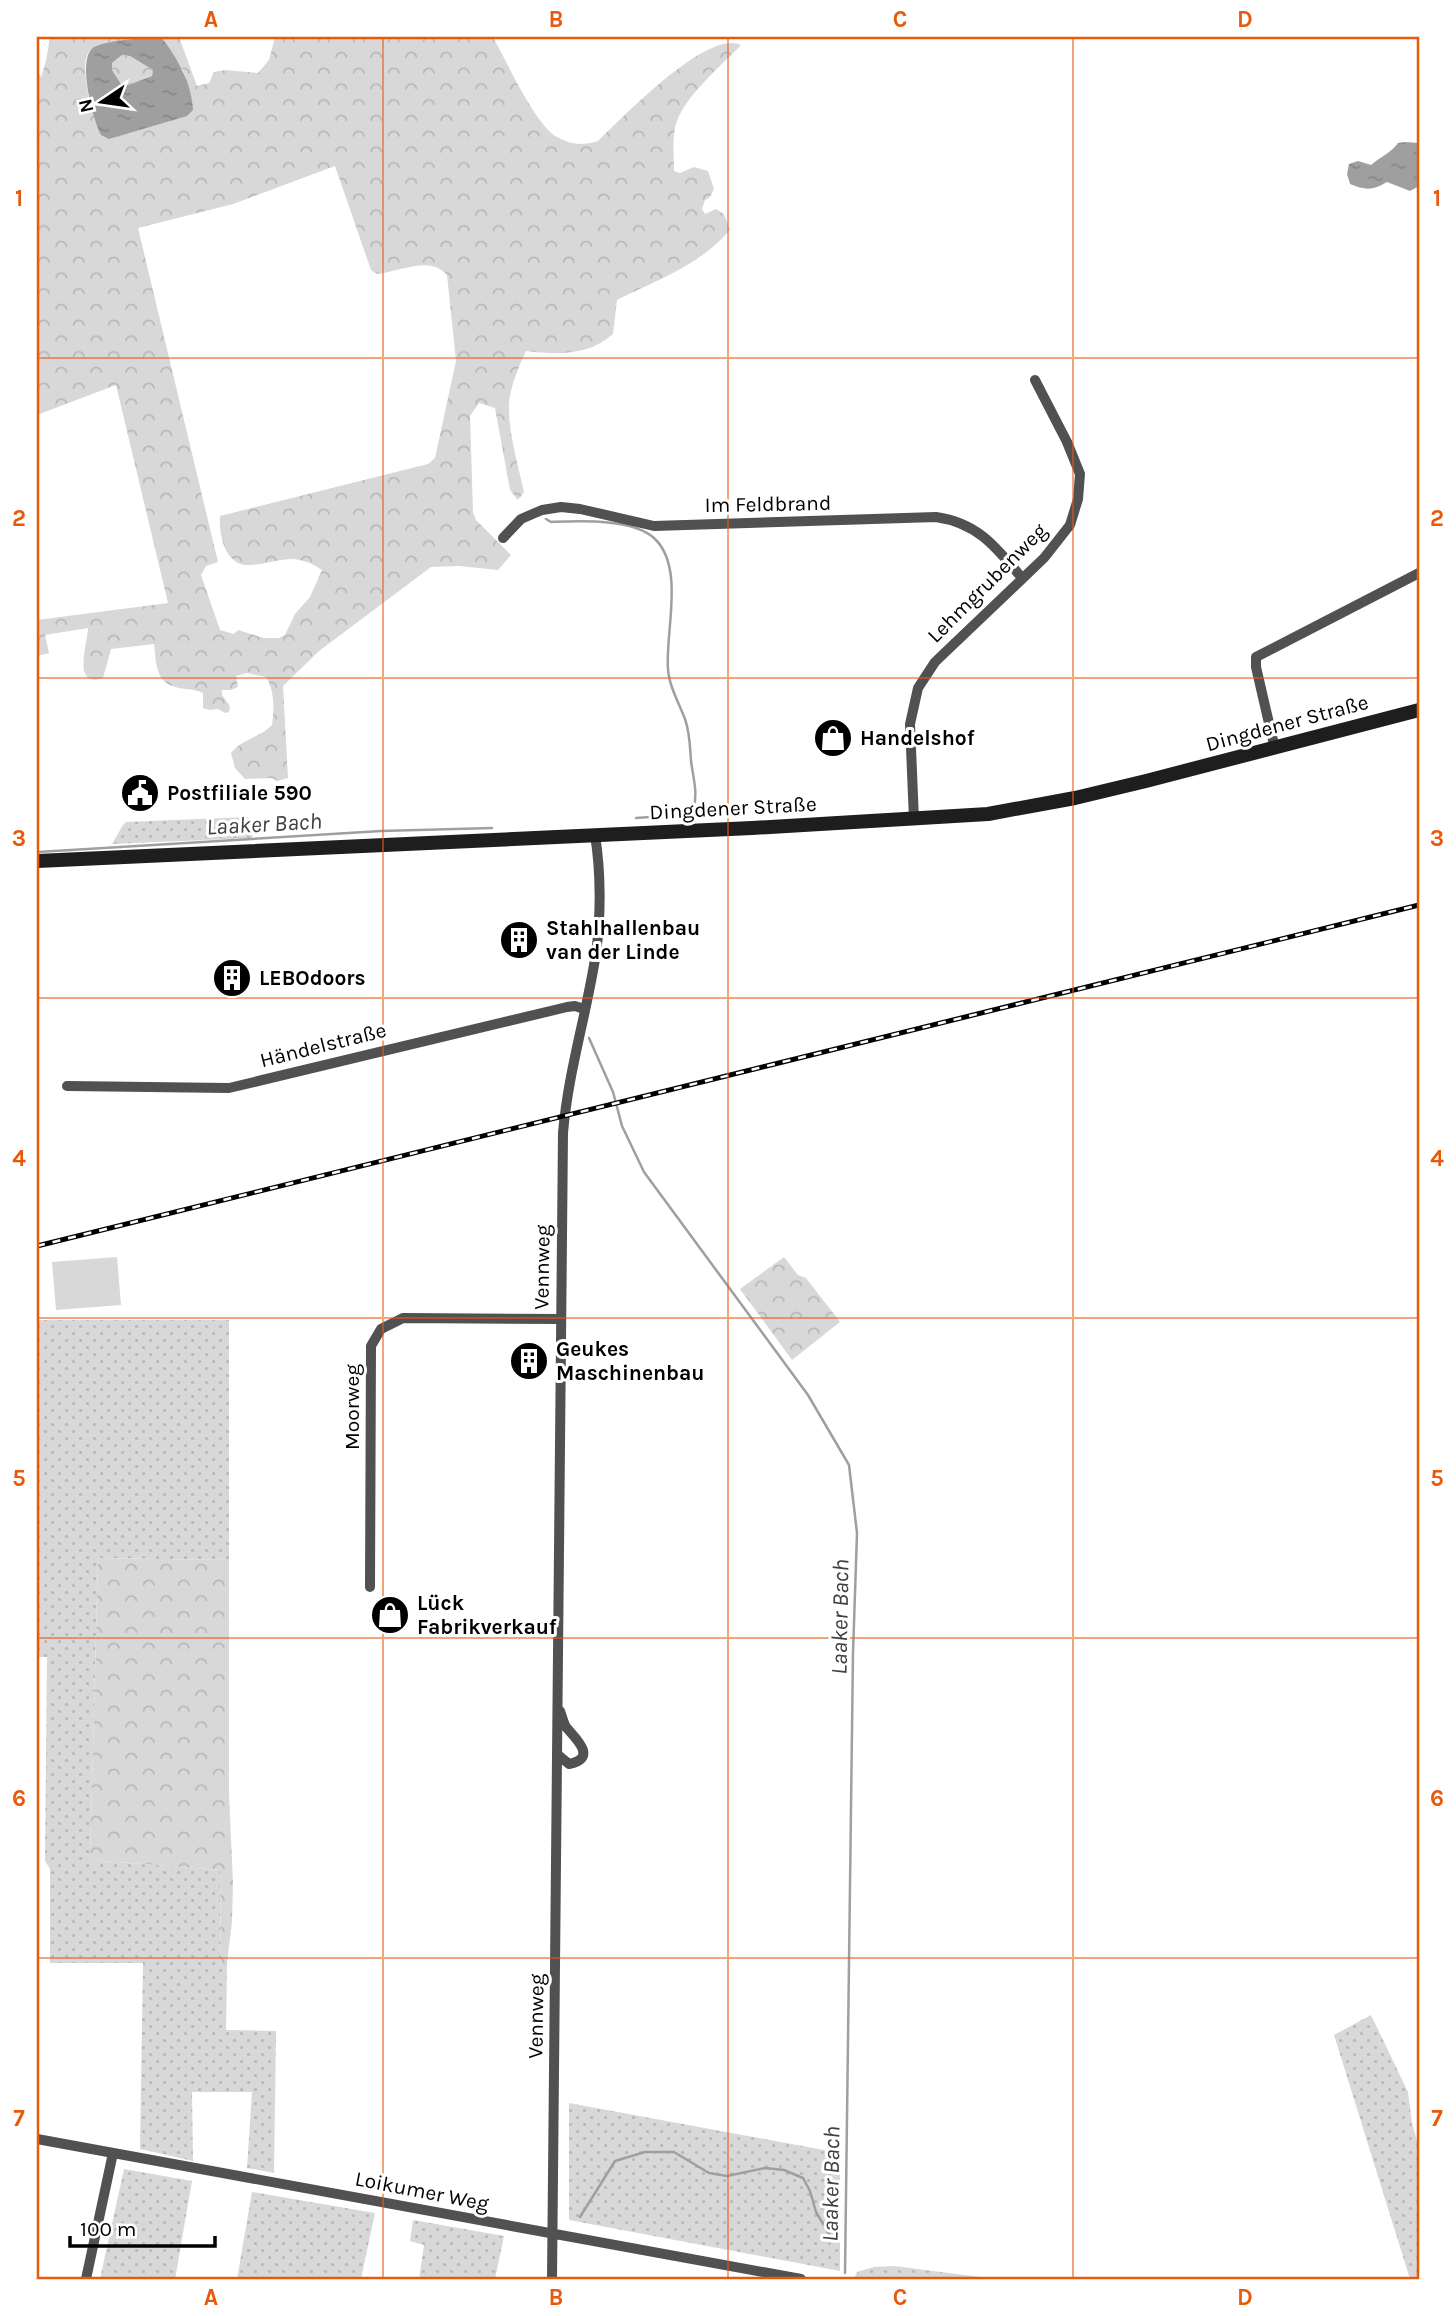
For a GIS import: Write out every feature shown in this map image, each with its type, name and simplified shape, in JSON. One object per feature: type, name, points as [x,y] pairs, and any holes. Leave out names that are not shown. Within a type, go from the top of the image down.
[{"type":"main road","name":"Dingdener Straße","points":[[37,861],[914,820],[1007,811],[1074,798],[1419,710]]},
{"type":"street","name":"Lehmgrubenweg","points":[[914,820],[910,724],[918,688],[935,662],[1044,558],[1070,524],[1078,499],[1080,474],[1035,380]]},
{"type":"street","name":"Im Feldbrand","points":[[503,538],[521,519],[542,510],[561,507],[654,526],[936,517],[956,520],[974,529],[989,540],[1022,578]]},
{"type":"street","points":[[1275,748],[1256,657],[1419,573]]},
{"type":"street","name":"Vennweg","points":[[552,2279],[564,1124],[593,970],[598,926],[595,835]]},
{"type":"street","name":"Händelstraße","points":[[67,1086],[229,1088],[554,1010],[575,1006],[584,1009]]},
{"type":"street","name":"Moorweg","points":[[370,1587],[371,1346],[380,1329],[402,1318],[561,1319]]},
{"type":"street","name":"Vennweg","points":[[557,1754],[569,1764],[576,1763],[582,1755],[583,1747],[564,1723],[558,1703]]},
{"type":"street","name":"Loikumer Weg","points":[[37,2139],[801,2279]]},
{"type":"street","points":[[86,2279],[113,2153]]},
{"type":"green space","points":[[50,37],[148,37],[107,43],[89,51],[85,69],[89,101],[192,101],[183,70],[162,38],[157,37],[179,37],[197,86],[209,83],[214,72],[225,70],[258,73],[269,60],[275,37],[493,37],[522,91],[548,130],[567,142],[587,144],[598,141],[645,96],[688,62],[726,43],[741,45],[685,106],[676,122],[674,136],[674,171],[680,173],[694,167],[708,171],[714,189],[702,209],[705,214],[716,209],[724,214],[730,230],[692,262],[617,300],[613,334],[593,347],[572,352],[526,351],[513,384],[509,404],[512,437],[524,492],[518,500],[510,490],[495,408],[479,403],[470,416],[473,512],[476,520],[511,555],[498,570],[459,566],[431,567],[319,651],[283,686],[288,778],[277,781],[272,778],[245,779],[235,768],[231,753],[272,725],[272,694],[266,677],[247,673],[236,676],[238,687],[222,690],[222,695],[230,706],[229,712],[225,713],[218,709],[203,708],[203,693],[168,684],[158,670],[154,644],[111,649],[103,678],[93,680],[87,677],[84,671],[88,628],[45,635],[49,653],[37,656],[37,620],[168,603],[116,385],[37,415],[37,71],[41,77]],"holes":[[[335,166],[371,270],[377,274],[423,265],[440,269],[447,275],[456,361],[435,458],[428,464],[220,516],[225,549],[235,561],[251,565],[294,559],[322,570],[310,597],[295,614],[285,635],[279,638],[264,638],[238,630],[234,634],[220,630],[201,575],[206,566],[218,562],[138,228],[233,204]]]},
{"type":"green space","points":[[122,55],[130,56],[153,70],[152,76],[128,85],[121,84],[112,70],[112,63]]},
{"type":"green space","points":[[248,817],[253,838],[112,844],[126,822]]},
{"type":"green space","points":[[117,1257],[121,1305],[56,1310],[52,1262]]},
{"type":"green space","points":[[784,1257],[798,1275],[806,1278],[840,1322],[792,1360],[740,1289]]},
{"type":"green space","points":[[37,1320],[229,1320],[229,1560],[98,1558],[90,1860],[220,1870],[221,1963],[227,1964],[226,2030],[276,2031],[274,2173],[247,2168],[252,2092],[192,2092],[193,2161],[140,2149],[143,1963],[50,1963],[50,1869],[45,1861],[47,1657],[37,1657]]},
{"type":"green space","points":[[98,1558],[229,1560],[229,1794],[233,1883],[227,1964],[221,1964],[220,1870],[90,1860]]},
{"type":"green space","points":[[1371,2015],[1408,2092],[1419,2148],[1419,2279],[1410,2279],[1334,2035]]},
{"type":"green space","points":[[569,2103],[840,2153],[840,2271],[569,2220]]},
{"type":"green space","points":[[124,2169],[192,2181],[175,2279],[100,2279]]},
{"type":"green space","points":[[252,2192],[375,2213],[361,2279],[237,2279]]},
{"type":"green space","points":[[413,2220],[504,2236],[495,2279],[419,2279],[424,2245],[410,2241]]},
{"type":"green space","points":[[894,2266],[996,2279],[854,2279],[857,2272],[874,2267]]},
{"type":"water","points":[[148,37],[162,38],[179,63],[187,81],[193,110],[187,116],[109,139],[101,135],[94,116],[86,75],[89,53],[99,45]],"holes":[[[122,55],[130,56],[153,70],[152,76],[128,85],[121,84],[112,70],[112,63]]]},
{"type":"water","points":[[1398,143],[1419,143],[1419,186],[1410,191],[1387,182],[1368,189],[1350,184],[1347,174],[1349,164],[1358,161],[1371,165]]},
{"type":"waterway","points":[[546,519],[551,522],[606,522],[634,527],[655,539],[664,551],[669,566],[672,601],[668,669],[672,688],[688,730],[695,799],[693,814],[636,818]]},
{"type":"waterway","name":"Laaker Bach","points":[[38,852],[381,831],[492,828]]},
{"type":"waterway","name":"Laaker Bach","points":[[589,1038],[613,1092],[622,1126],[644,1172],[808,1395],[849,1465],[857,1533],[845,2273]]},
{"type":"waterway","points":[[580,2217],[615,2161],[645,2152],[674,2152],[709,2173],[727,2176],[765,2168],[784,2170],[803,2178],[816,2212],[831,2237]]},
{"type":"railway","points":[[37,1246],[1419,905]]},
{"type":"place","name":"Handelshof","points":[[833,738]]},
{"type":"place","name":"Postfiliale 590","points":[[140,793]]},
{"type":"place","name":"Stahlhallenbau van der Linde","points":[[519,940]]},
{"type":"place","name":"LEBOdoors","points":[[232,978]]},
{"type":"place","name":"Geukes Maschinenbau","points":[[529,1361]]},
{"type":"place","name":"Lück Fabrikverkauf","points":[[390,1615]]}]
